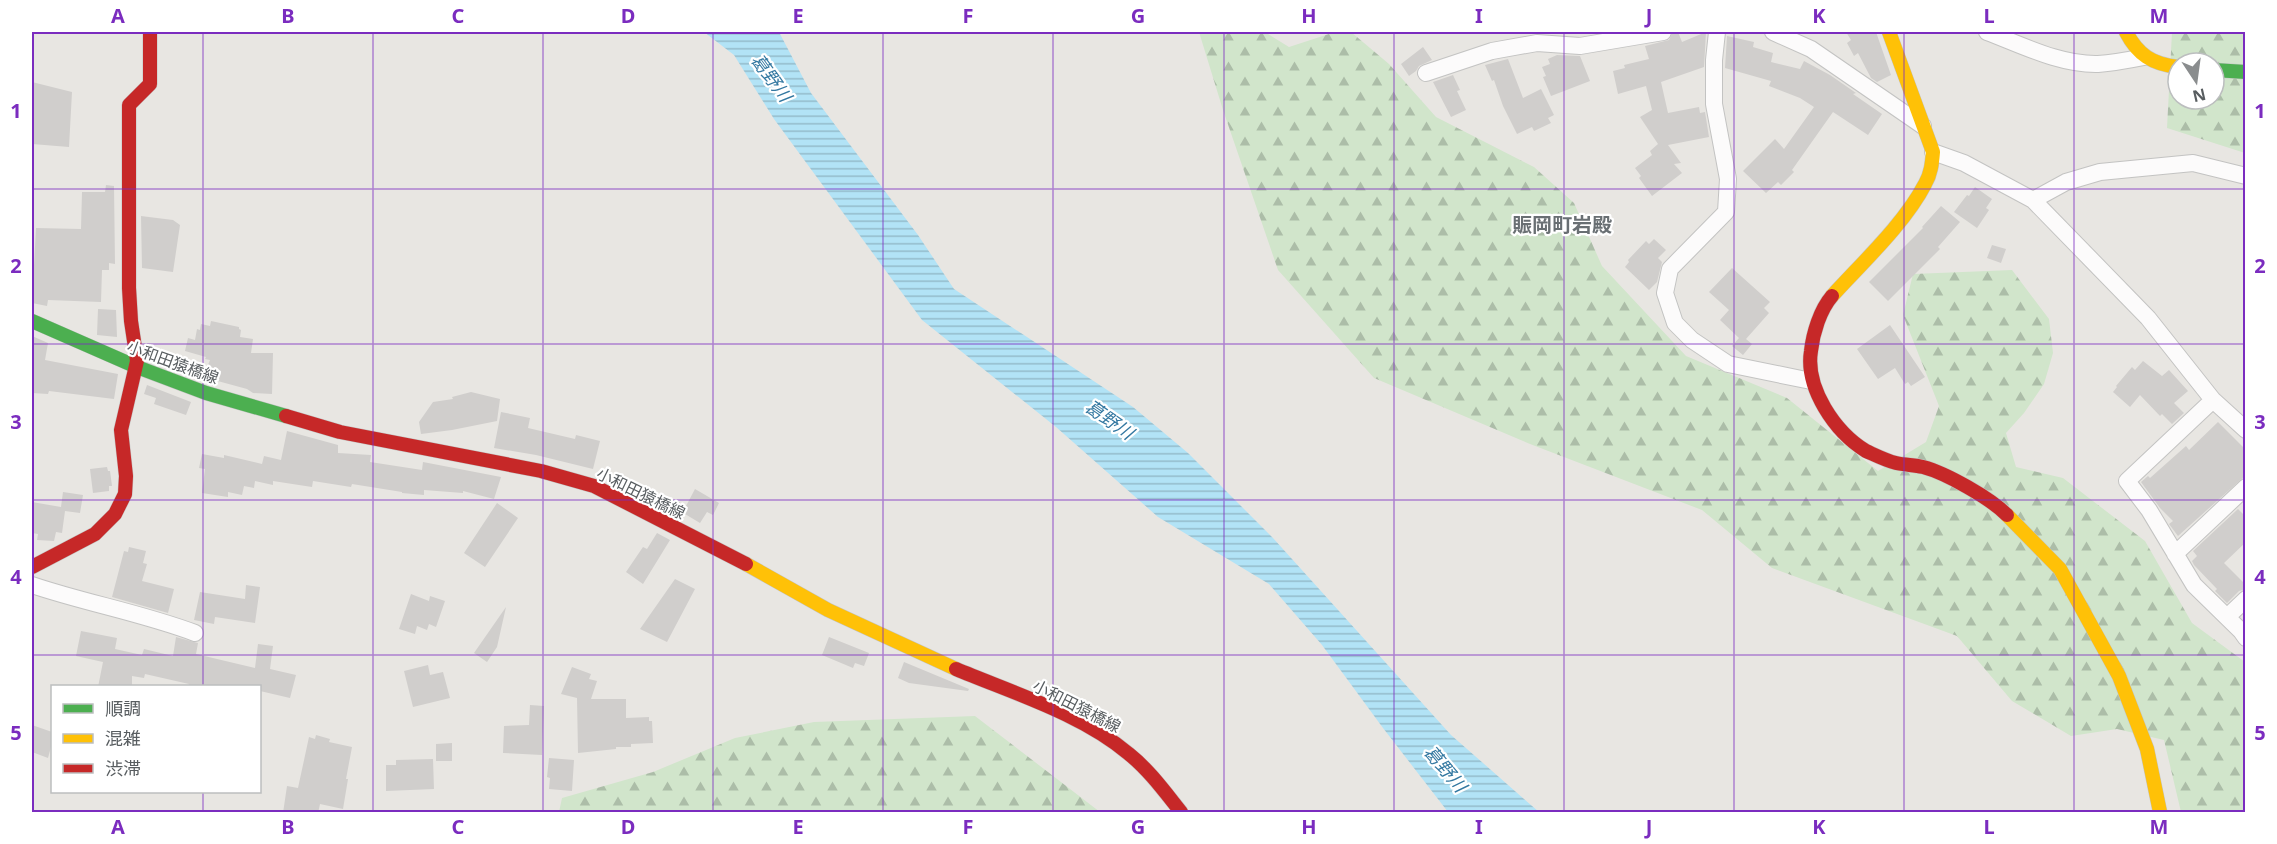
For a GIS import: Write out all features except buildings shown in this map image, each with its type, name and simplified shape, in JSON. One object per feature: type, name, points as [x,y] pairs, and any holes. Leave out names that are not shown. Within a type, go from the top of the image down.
[{"type":"main road","points":[[32,567],[98,532],[122,503],[125,478],[121,431],[137,367],[130,315],[129,105],[150,84],[150,32]]},
{"type":"main road","points":[[1889,32],[1933,152],[1931,169],[1926,183],[1909,210],[1825,304],[1812,342],[1809,362],[1811,381],[1822,404],[1839,427],[1865,450],[1894,462],[1924,467],[1967,487],[2001,509],[2060,569],[2119,676],[2137,719],[2147,749],[2160,813]]},
{"type":"main road","points":[[2126,32],[2133,45],[2144,57],[2153,63],[2166,65]]},
{"type":"main road","points":[[2226,71],[2246,72]]},
{"type":"main road","name":"小和田猿橋線","points":[[32,321],[137,367],[206,393],[340,432],[541,471],[594,486],[736,558],[828,610],[931,659],[1052,709],[1104,735],[1130,754],[1157,781],[1181,813]]},
{"type":"street","points":[[1426,73],[1492,51],[1561,38],[1580,46],[1663,32]]},
{"type":"street","points":[[1717,32],[1714,60],[1714,104],[1728,179],[1726,212],[1670,269],[1665,293],[1675,323],[1692,340],[1728,364],[1811,381]]},
{"type":"street","points":[[1773,32],[1811,49],[1923,126]]},
{"type":"street","points":[[1988,32],[2044,54],[2072,61],[2097,64],[2144,57]]},
{"type":"street","points":[[1933,152],[1964,163],[2033,200],[2148,318],[2213,400],[2246,430]]},
{"type":"street","points":[[2033,200],[2066,182],[2100,172],[2193,164],[2246,176]]},
{"type":"street","points":[[2213,400],[2127,481],[2149,510],[2194,585],[2246,638]]},
{"type":"street","points":[[2175,554],[2246,488]]},
{"type":"street","points":[[32,585],[175,625],[195,633]]},
{"type":"street","points":[[2227,617],[2246,599]]},
{"type":"green space","points":[[1199,32],[1265,32],[1289,47],[1335,32],[1351,32],[1389,64],[1436,117],[1534,167],[1574,203],[1602,266],[1686,356],[1787,398],[1878,471],[1926,442],[1939,406],[1903,315],[1913,274],[2012,270],[2049,319],[2053,353],[2044,384],[2024,413],[2006,433],[2016,467],[2063,478],[2145,541],[2192,623],[2245,662],[2245,812],[2181,812],[2164,740],[2117,729],[2071,736],[2012,701],[1957,636],[1772,568],[1702,510],[1530,444],[1374,378],[1278,270]]},
{"type":"green space","points":[[2172,32],[2245,32],[2245,153],[2167,128],[2168,111],[2226,111],[2226,51],[2171,51]]},
{"type":"green space","points":[[975,716],[1100,812],[559,812],[562,798],[653,772],[735,738],[814,722]]},
{"type":"water","name":"葛野川","points":[[704,32],[779,32],[811,93],[918,235],[954,289],[1133,407],[1188,453],[1273,538],[1451,735],[1539,812],[1448,812],[1322,645],[1269,584],[1158,517],[1056,427],[922,320],[774,119],[734,55]]},
{"type":"traffic: fast","points":[[2226,71],[2246,72]]},
{"type":"traffic: fast","points":[[32,321],[137,367],[206,393],[286,416]]},
{"type":"traffic: slow","points":[[1832,296],[1906,213],[1925,184],[1931,168],[1933,152],[1889,32]]},
{"type":"traffic: slow","points":[[2126,32],[2136,47],[2147,57],[2166,64]]},
{"type":"traffic: slow","points":[[2007,515],[2060,569],[2119,676],[2147,749],[2160,812]]},
{"type":"traffic: slow","points":[[746,564],[828,610],[956,669]]},
{"type":"traffic: jam","points":[[32,567],[95,534],[115,514],[125,494],[126,476],[121,430],[137,361],[129,288],[129,105],[150,84],[150,32]]},
{"type":"traffic: jam","points":[[1832,296],[1815,329],[1810,365],[1818,394],[1833,421],[1843,433],[1866,451],[1899,464],[1923,467],[1955,480],[2007,515]]},
{"type":"traffic: jam","points":[[286,416],[340,432],[541,471],[594,486],[746,564]]},
{"type":"traffic: jam","points":[[956,669],[1090,727],[1129,754],[1143,767],[1181,812]]},
{"type":"district","name":"賑岡町岩殿","points":[[1562,225]]}]
